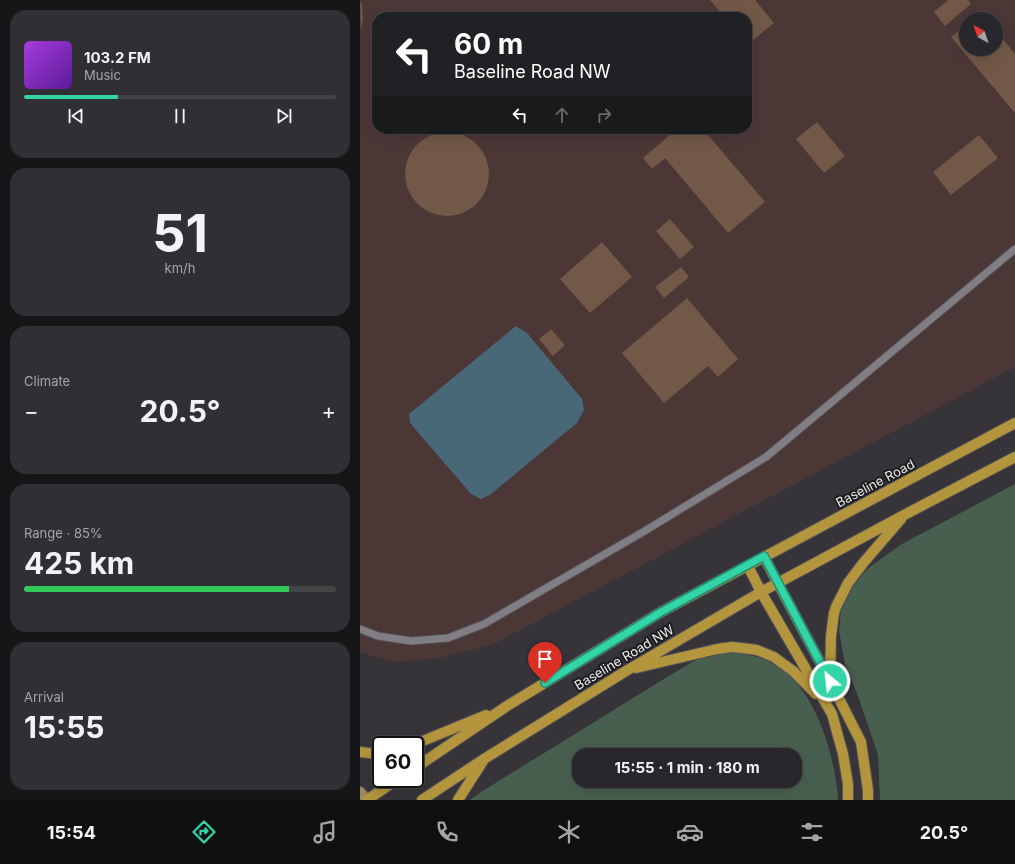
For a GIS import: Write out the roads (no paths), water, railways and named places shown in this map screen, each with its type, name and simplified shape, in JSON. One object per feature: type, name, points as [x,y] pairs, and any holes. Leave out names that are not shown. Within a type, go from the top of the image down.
[{"type":"main road","name":"Baseline Road","points":[[748,566],[764,556],[1015,423]]},
{"type":"main road","points":[[761,592],[1015,457]]},
{"type":"main road","points":[[830,681],[831,636],[836,608],[848,583],[864,562],[906,514]]},
{"type":"main road","points":[[764,556],[861,742],[868,800]]},
{"type":"main road","points":[[748,566],[761,592],[832,714],[843,754],[848,784],[848,800]]},
{"type":"main road","name":"Baseline Road NW","points":[[424,762],[507,706],[661,612],[748,566]]},
{"type":"main road","name":"Baseline Road NW","points":[[422,800],[484,759],[626,671],[761,592]]},
{"type":"main road","points":[[626,671],[718,649],[732,647],[757,650],[774,657],[793,671],[813,690],[832,714]]},
{"type":"main road","points":[[424,740],[507,706]]},
{"type":"main road","points":[[360,752],[372,753]]},
{"type":"main road","points":[[458,800],[484,759]]},
{"type":"main road","points":[[360,792],[367,800],[385,788]]},
{"type":"lane","points":[[360,629],[378,636],[411,641],[448,638],[484,624],[636,536],[766,457],[1015,249]]},
{"type":"water","points":[[516,326],[527,333],[582,399],[584,410],[577,423],[491,494],[481,499],[471,494],[410,423],[409,414]]}]
